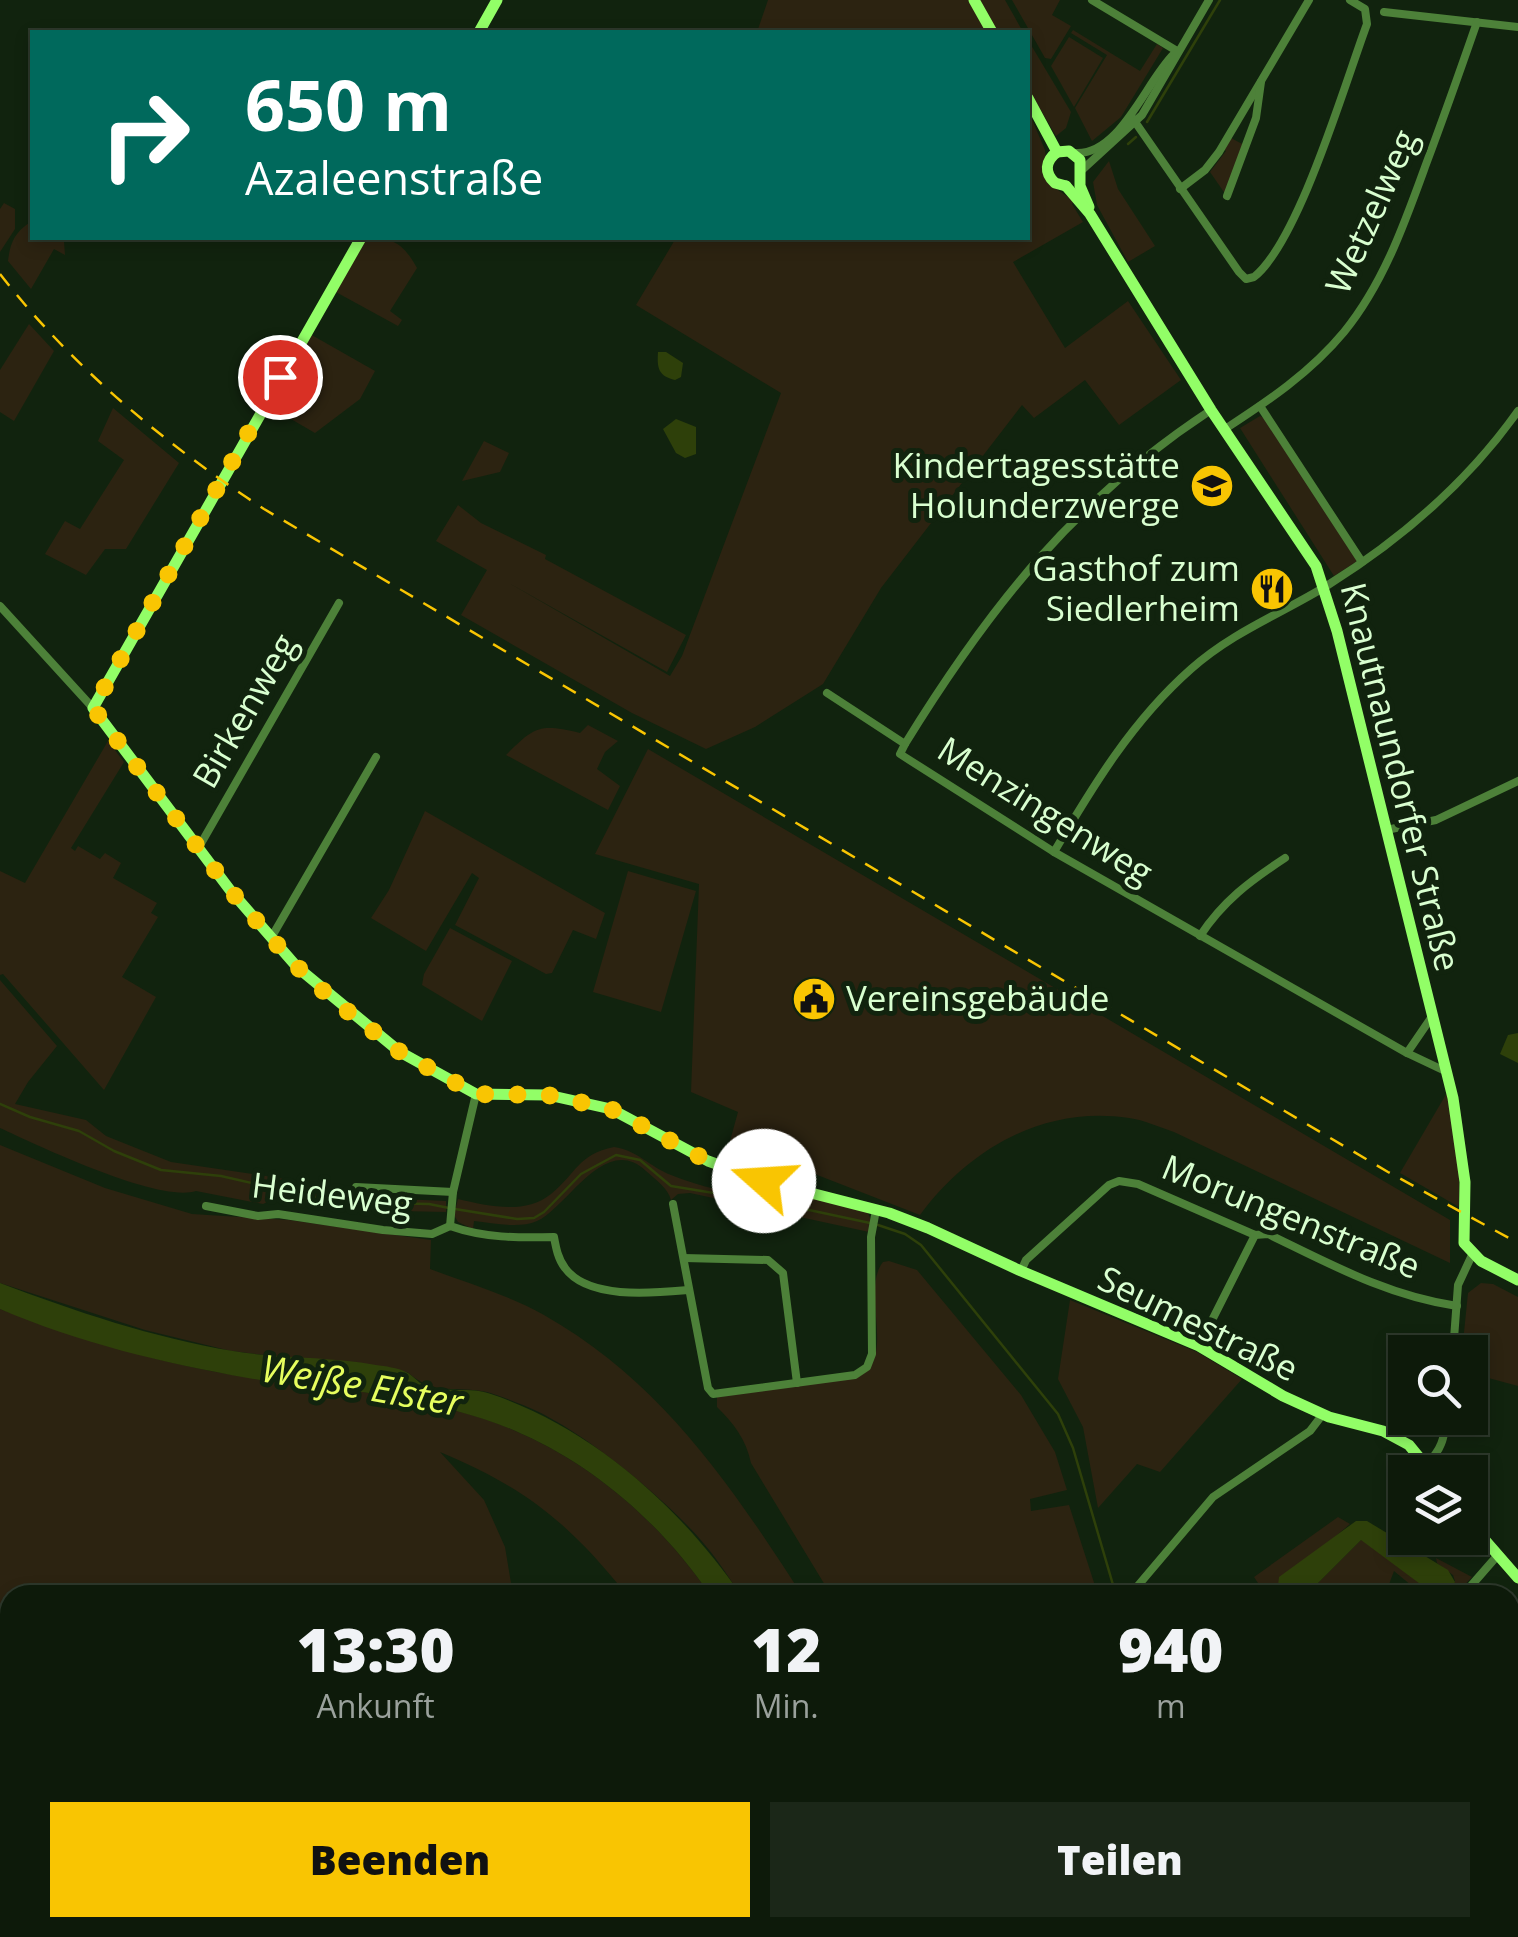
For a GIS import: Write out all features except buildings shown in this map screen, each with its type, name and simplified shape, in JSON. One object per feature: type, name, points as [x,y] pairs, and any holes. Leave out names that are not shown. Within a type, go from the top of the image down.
[{"type":"street","points":[[480,30],[497,0]]},
{"type":"street","points":[[974,0],[991,30]]},
{"type":"street","points":[[1092,0],[1177,51]]},
{"type":"street","points":[[1133,119],[1083,154],[1057,152],[1050,158],[1048,172],[1055,183],[1066,186],[1133,119],[1162,66],[1177,51],[1209,0]]},
{"type":"street","points":[[1180,188],[1205,170],[1309,0]]},
{"type":"street","points":[[1133,119],[1240,272],[1246,279],[1261,271],[1311,179],[1367,24],[1365,9],[1350,0]]},
{"type":"street","points":[[1384,12],[1518,26]]},
{"type":"street","name":"Wetzelweg","points":[[1225,429],[1314,364],[1364,306],[1407,216],[1477,22]]},
{"type":"street","points":[[1228,196],[1256,118],[1260,82]]},
{"type":"street","points":[[1030,102],[1057,152]]},
{"type":"street","points":[[1074,153],[1080,160],[1080,174]]},
{"type":"street","name":"Knautnaundorfer Straße","points":[[1080,174],[1088,212]]},
{"type":"street","name":"Knautnaundorfer Straße","points":[[1066,186],[1088,212],[1211,410],[1316,566],[1324,587],[1460,1135],[1465,1182],[1463,1237],[1472,1255],[1461,1276],[1454,1335]]},
{"type":"street","points":[[93,708],[359,240]]},
{"type":"street","points":[[1260,406],[1362,562]]},
{"type":"street","points":[[904,744],[968,644],[1035,561],[1084,508],[1211,410]]},
{"type":"street","points":[[1054,852],[1118,749],[1191,669],[1258,620],[1324,587],[1429,513],[1470,471],[1518,410]]},
{"type":"street","name":"Birkenweg","points":[[198,847],[339,603]]},
{"type":"street","points":[[0,606],[93,708],[198,847],[297,968],[385,1041],[476,1094]]},
{"type":"street","name":"Menzingenweg","points":[[827,693],[904,744],[900,754],[1054,852],[1407,1053],[1446,1071]]},
{"type":"street","points":[[270,938],[376,758]]},
{"type":"street","points":[[1386,830],[1436,820],[1518,781]]},
{"type":"street","points":[[1200,936],[1217,910],[1237,891],[1285,858]]},
{"type":"street","points":[[1407,1053],[1433,1015]]},
{"type":"street","name":"Seumestraße","points":[[476,1094],[548,1095],[611,1109],[708,1161],[875,1215],[928,1228],[1020,1272],[1200,1346],[1284,1396],[1323,1414],[1383,1431],[1410,1445],[1418,1455]]},
{"type":"street","name":"Heideweg","points":[[450,1226],[453,1192],[476,1094]]},
{"type":"street","name":"Morungenstraße","points":[[1020,1272],[1026,1260],[1109,1185],[1119,1181],[1138,1184],[1255,1235],[1268,1234],[1371,1284],[1457,1306]]},
{"type":"street","name":"Heideweg","points":[[356,1187],[453,1192]]},
{"type":"street","points":[[673,1204],[708,1388],[713,1394],[855,1375],[868,1367],[872,1354],[875,1215]]},
{"type":"street","name":"Heideweg","points":[[206,1206],[383,1230],[432,1234],[450,1226],[472,1234],[554,1237],[567,1271],[596,1288],[648,1293],[689,1290]]},
{"type":"street","points":[[1200,1346],[1255,1235]]},
{"type":"street","points":[[1472,1255],[1518,1280]]},
{"type":"street","points":[[684,1258],[775,1262],[783,1273],[797,1383]]},
{"type":"street","points":[[1138,1585],[1213,1497],[1310,1431],[1323,1414]]},
{"type":"street","points":[[1488,1545],[1518,1578]]},
{"type":"street","points":[[1472,1585],[1497,1556]]},
{"type":"shaded area","points":[[768,0],[970,0],[986,30],[758,30]]},
{"type":"shaded area","points":[[979,0],[1005,0],[1022,30],[996,30]]},
{"type":"shaded area","points":[[1012,0],[1060,0],[1052,15],[1071,26],[1051,59],[1045,58]]},
{"type":"shaded area","points":[[1073,30],[1140,71],[1157,44],[1163,48],[1121,117],[1092,141],[1075,108],[1107,55],[1071,33]]},
{"type":"shaded area","points":[[1069,37],[1103,58],[1074,107],[1051,66]]},
{"type":"shaded area","points":[[1030,43],[1071,112],[1066,128],[1056,136],[1030,91]]},
{"type":"shaded area","points":[[1030,115],[1045,150],[1049,184],[1074,201],[1072,204],[1083,222],[1013,262],[1065,348],[1128,301],[1181,380],[1119,425],[1085,380],[1034,418],[1022,405],[881,588],[823,684],[755,727],[706,749],[632,713],[461,615],[487,570],[436,541],[458,505],[481,523],[546,555],[545,559],[686,635],[667,672],[502,579],[670,676],[682,656],[781,393],[636,305],[675,240],[1030,240]]},
{"type":"shaded area","points":[[1231,138],[1246,146],[1226,195],[1210,172]]},
{"type":"shaded area","points":[[1109,161],[1118,189],[1155,246],[1128,262],[1097,205],[1093,182]]},
{"type":"shaded area","points":[[4,203],[15,209],[15,229],[0,252],[0,209]]},
{"type":"shaded area","points":[[29,223],[30,240],[64,241],[65,255],[54,249],[31,289],[8,261],[20,231]]},
{"type":"shaded area","points":[[364,240],[397,244],[417,268],[390,311],[402,320],[398,326],[334,291]]},
{"type":"shaded area","points":[[29,324],[54,351],[14,421],[0,412],[0,370]]},
{"type":"shaded area","points":[[310,334],[375,371],[360,399],[315,433],[272,408]]},
{"type":"shaded area","points":[[113,408],[179,463],[126,549],[105,549],[86,575],[45,554],[65,521],[80,529],[124,460],[98,441]]},
{"type":"shaded area","points":[[1260,416],[1266,419],[1356,557],[1356,562],[1334,576],[1240,428]]},
{"type":"shaded area","points":[[484,441],[509,453],[500,472],[462,481]]},
{"type":"shaded area","points":[[588,725],[618,741],[605,752],[597,769],[620,786],[608,810],[506,755],[538,730],[555,728],[580,733]]},
{"type":"shaded area","points":[[108,741],[124,762],[71,848],[75,851],[78,846],[100,859],[105,853],[121,863],[113,878],[157,903],[151,913],[158,917],[122,977],[156,997],[104,1090],[0,975],[0,871],[25,883]]},
{"type":"shaded area","points":[[648,749],[1450,1220],[1450,1263],[1174,1132],[1129,1118],[1067,1118],[1011,1137],[961,1170],[920,1215],[730,1141],[738,1112],[691,1092],[699,884],[595,854]]},
{"type":"shaded area","points":[[425,811],[605,913],[596,939],[573,930],[552,973],[546,974],[455,925],[479,878],[472,873],[426,951],[371,918],[389,890]]},
{"type":"shaded area","points":[[628,871],[696,891],[661,1012],[593,992]]},
{"type":"shaded area","points":[[450,928],[512,961],[482,1021],[422,985],[424,974]]},
{"type":"shaded area","points":[[0,980],[57,1046],[15,1104],[86,1120],[106,1136],[171,1162],[280,1178],[333,1196],[446,1201],[446,1212],[353,1210],[274,1199],[263,1204],[196,1191],[155,1189],[98,1171],[0,1128]]},
{"type":"shaded area","points":[[1448,1091],[1459,1154],[1459,1207],[1400,1173]]},
{"type":"shaded area","points":[[0,1145],[105,1188],[192,1214],[289,1220],[431,1240],[430,1269],[544,1315],[624,1371],[659,1404],[720,1475],[795,1585],[734,1585],[689,1527],[646,1486],[569,1429],[523,1405],[487,1392],[427,1385],[407,1372],[231,1351],[145,1330],[0,1283]]},
{"type":"shaded area","points":[[614,1147],[671,1175],[708,1187],[772,1198],[775,1190],[867,1211],[871,1220],[869,1232],[690,1193],[678,1194],[671,1200],[664,1188],[631,1161],[601,1166],[537,1221],[514,1225],[474,1221],[473,1229],[458,1222],[454,1215],[458,1199],[506,1207],[541,1201],[592,1154]]},
{"type":"shaded area","points":[[883,1262],[917,1270],[1021,1395],[1055,1452],[1067,1490],[1030,1499],[1031,1511],[1069,1505],[1095,1585],[825,1585],[751,1463],[739,1432],[717,1407],[717,1397],[856,1378],[869,1369],[877,1341],[875,1291]]},
{"type":"shaded area","points":[[1481,1283],[1493,1284],[1518,1297],[1518,1386],[1488,1378],[1488,1335],[1464,1335],[1468,1293]]},
{"type":"shaded area","points":[[1070,1300],[1197,1352],[1242,1379],[1160,1472],[1137,1464],[1098,1508],[1083,1427],[1058,1379]]},
{"type":"shaded area","points":[[0,1309],[104,1344],[184,1365],[399,1398],[462,1412],[508,1428],[550,1448],[603,1482],[651,1523],[703,1585],[618,1585],[585,1547],[544,1510],[497,1479],[440,1452],[484,1500],[505,1547],[511,1585],[0,1585]]},
{"type":"shaded area","points":[[1338,1517],[1350,1524],[1278,1585],[1259,1585],[1254,1577]]},
{"type":"shaded area","points":[[1361,1540],[1422,1585],[1411,1585],[1394,1571],[1389,1585],[1316,1585]]},
{"type":"shaded area","points":[[1436,1558],[1472,1577],[1464,1585],[1453,1585],[1453,1575]]},
{"type":"water","points":[[658,352],[666,352],[683,363],[681,377],[675,380],[662,374]]},
{"type":"water","points":[[676,419],[696,427],[696,454],[685,458],[676,453],[663,429]]},
{"type":"water","points":[[1518,1033],[1518,1063],[1500,1054],[1508,1035]]},
{"type":"water","name":"Weiße Elster","points":[[0,1283],[174,1339],[251,1354],[391,1367],[432,1388],[483,1392],[529,1409],[565,1428],[632,1475],[691,1532],[734,1585],[703,1585],[651,1523],[603,1482],[550,1448],[507,1428],[414,1401],[248,1378],[153,1359],[91,1342],[0,1309]]},
{"type":"water","points":[[1356,1521],[1367,1521],[1388,1534],[1388,1555],[1423,1555],[1448,1570],[1455,1582],[1422,1585],[1361,1540],[1316,1585],[1278,1585],[1279,1577]]},
{"type":"waterway","points":[[1147,122],[1220,0]]},
{"type":"waterway","points":[[1128,144],[1136,137]]},
{"type":"waterway","points":[[0,1104],[79,1131],[114,1151],[161,1170],[221,1176],[335,1202],[449,1208]]},
{"type":"waterway","points":[[455,1209],[534,1218],[581,1174],[616,1155],[640,1160],[671,1186],[870,1223]]},
{"type":"waterway","points":[[878,1225],[905,1234],[921,1245],[1058,1414],[1073,1448],[1113,1585]]},
{"type":"railway","points":[[0,274],[58,341],[122,402],[191,458],[264,509],[1388,1172],[1518,1243]]},
{"type":"place","name":"Kindertagesstätte Holunderzwerge","points":[[1212,486]]},
{"type":"place","name":"Gasthof zum Siedlerheim","points":[[1272,589]]},
{"type":"place","name":"Vereinsgebäude","points":[[814,999]]},
{"type":"route","points":[[280,377],[93,708],[230,890],[293,963],[400,1052],[476,1094],[548,1095],[611,1109],[708,1161],[764,1181]]}]
